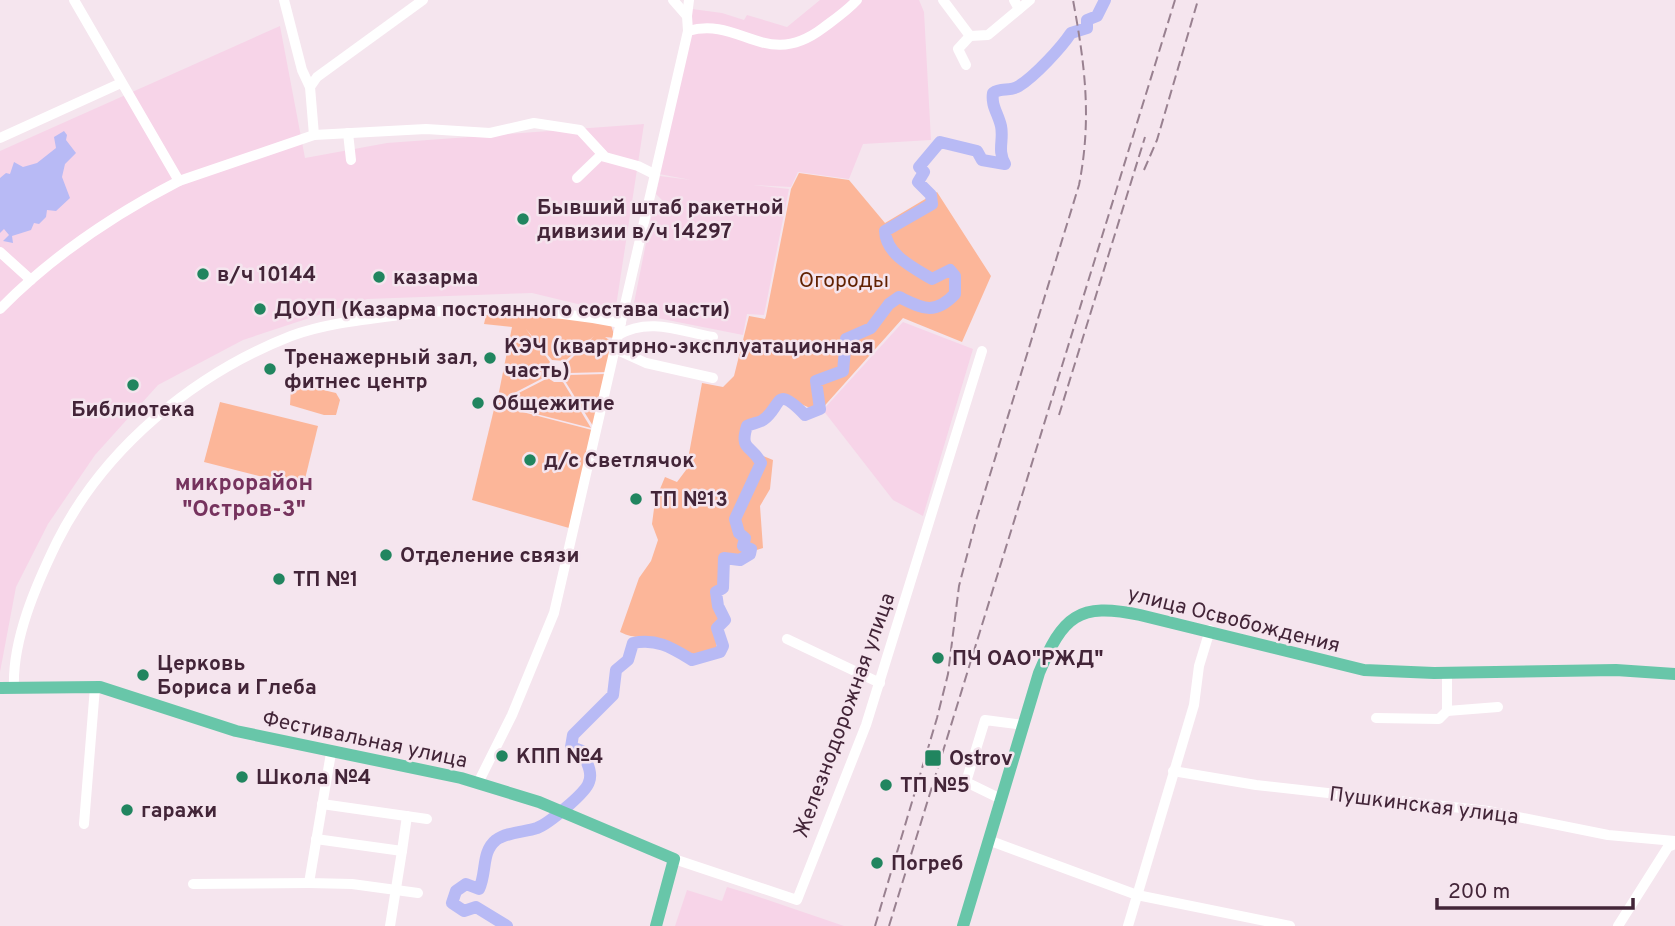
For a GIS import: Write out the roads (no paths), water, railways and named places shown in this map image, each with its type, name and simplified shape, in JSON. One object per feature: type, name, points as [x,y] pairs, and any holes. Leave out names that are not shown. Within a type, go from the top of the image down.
[{"type":"main road","name":"улица Освобождения","points":[[963,926],[1053,639],[1081,613],[1113,610],[1210,630],[1364,670],[1616,670],[1675,674]]},
{"type":"main road","name":"Фестивальная улица","points":[[0,688],[95,687],[236,731],[478,783],[539,802],[674,859]]},
{"type":"main road","points":[[656,926],[674,859]]},
{"type":"street","points":[[74,0],[179,181]]},
{"type":"street","points":[[284,0],[302,70],[310,87],[314,135]]},
{"type":"street","points":[[310,87],[317,77],[423,0]]},
{"type":"street","points":[[673,0],[687,16]]},
{"type":"street","points":[[478,783],[545,641],[554,613],[688,31],[689,0]]},
{"type":"street","points":[[688,31],[721,31],[781,47],[804,42],[857,0]]},
{"type":"street","points":[[943,0],[970,36]]},
{"type":"street","points":[[966,65],[958,49],[970,36],[988,35],[1017,4],[1030,0]]},
{"type":"street","points":[[0,138],[121,83]]},
{"type":"street","points":[[0,309],[31,280],[95,229],[179,181],[314,135],[426,129],[490,133],[534,123],[580,130],[602,154],[654,174]]},
{"type":"street","points":[[348,133],[351,160]]},
{"type":"street","points":[[577,178],[602,154]]},
{"type":"street","points":[[0,251],[31,280]]},
{"type":"street","points":[[14,688],[18,652],[35,595],[69,519],[99,478],[148,425],[221,371],[292,336],[333,324],[448,308],[492,307],[621,323]]},
{"type":"street","points":[[618,335],[629,329],[655,325],[713,337]]},
{"type":"street","points":[[615,349],[639,360],[713,378]]},
{"type":"street","name":"Железнодорожная улица","points":[[674,859],[797,900],[880,683],[982,351]]},
{"type":"street","points":[[1128,926],[1194,705],[1199,666],[1210,630]]},
{"type":"street","points":[[787,639],[880,683]]},
{"type":"street","points":[[1447,672],[1447,711]]},
{"type":"street","points":[[84,824],[95,687]]},
{"type":"street","points":[[1376,718],[1439,719],[1447,711],[1498,707]]},
{"type":"street","points":[[1001,799],[966,782],[985,720],[1024,725]]},
{"type":"street","points":[[309,884],[331,753]]},
{"type":"street","name":"Пушкинская улица","points":[[1173,771],[1256,785],[1488,811],[1608,835],[1675,842]]},
{"type":"street","points":[[323,804],[427,820]]},
{"type":"street","points":[[390,926],[407,817]]},
{"type":"street","points":[[316,839],[402,850]]},
{"type":"street","points":[[988,840],[1137,895],[1290,926]]},
{"type":"street","points":[[1618,926],[1668,847],[1675,842]]},
{"type":"street","points":[[193,884],[352,884],[418,893]]},
{"type":"water","points":[[64,131],[66,140],[76,153],[65,164],[62,177],[70,198],[56,211],[47,210],[46,217],[39,224],[34,223],[31,230],[12,236],[13,243],[3,241],[9,235],[4,229],[0,233],[0,178],[6,173],[10,174],[14,162],[23,167],[37,163],[56,148],[54,137]]},
{"type":"waterway","points":[[507,926],[476,907],[464,911],[452,903],[456,891],[466,884],[479,889],[488,850],[496,840],[505,835],[537,828],[566,808],[586,787],[590,770],[582,751],[571,747],[573,735],[613,695],[616,670],[628,660],[633,643],[657,643],[692,660],[720,652],[723,646],[717,628],[725,620],[718,606],[716,592],[723,588],[724,558],[740,560],[750,554],[751,549],[743,546],[745,538],[739,533],[735,519],[761,463],[746,444],[747,426],[763,420],[783,399],[795,405],[805,415],[820,409],[816,381],[843,371],[846,339],[871,328],[889,304],[899,297],[921,307],[934,308],[955,294],[955,276],[950,270],[932,279],[896,254],[890,247],[885,231],[932,204],[931,195],[918,182],[924,172],[919,167],[940,142],[977,151],[982,160],[1005,164],[1001,154],[1002,131],[993,93],[1016,88],[1025,81],[1071,33],[1087,28],[1087,20],[1097,16],[1105,0]]},
{"type":"railway","points":[[875,926],[948,674],[959,586],[977,517],[1079,185],[1086,115],[1081,47],[1073,0]]},
{"type":"railway","points":[[889,926],[1175,0]]},
{"type":"railway","points":[[1144,170],[1157,140],[1198,0]]},
{"type":"railway","points":[[1059,415],[1145,137]]},
{"type":"place","name":"Бывший штаб ракетной дивизии в/ч 14297","points":[[523,219]]},
{"type":"place","name":"в/ч 10144","points":[[203,274]]},
{"type":"place","name":"казарма","points":[[379,277]]},
{"type":"place","name":"ДОУП (Казарма постоянного состава части)","points":[[260,309]]},
{"type":"place","name":"КЭЧ (квартирно-эксплуатационная часть)","points":[[490,358]]},
{"type":"place","name":"Тренажерный зал, фитнес центр","points":[[270,369]]},
{"type":"place","name":"Библиотека","points":[[133,385]]},
{"type":"place","name":"Общежитие","points":[[478,403]]},
{"type":"place","name":"д/с Светлячок","points":[[530,460]]},
{"type":"place","name":"ТП №13","points":[[636,499]]},
{"type":"place","name":"Отделение связи","points":[[386,555]]},
{"type":"place","name":"ТП №1","points":[[279,579]]},
{"type":"place","name":"ПЧ ОАО\"РЖД\"","points":[[938,658]]},
{"type":"place","name":"Церковь Бориса и Глеба","points":[[143,675]]},
{"type":"place","name":"КПП №4","points":[[502,756]]},
{"type":"place","name":"Ostrov","points":[[933,758]]},
{"type":"place","name":"Школа №4","points":[[242,777]]},
{"type":"place","name":"ТП №5","points":[[886,785]]},
{"type":"place","name":"гаражи","points":[[127,810]]},
{"type":"place","name":"Погреб","points":[[877,863]]},
{"type":"district","name":"микрорайон \"Остров-3\"","points":[[244,495]]},
{"type":"park label","name":"Огороды","points":[[844,280]]}]
